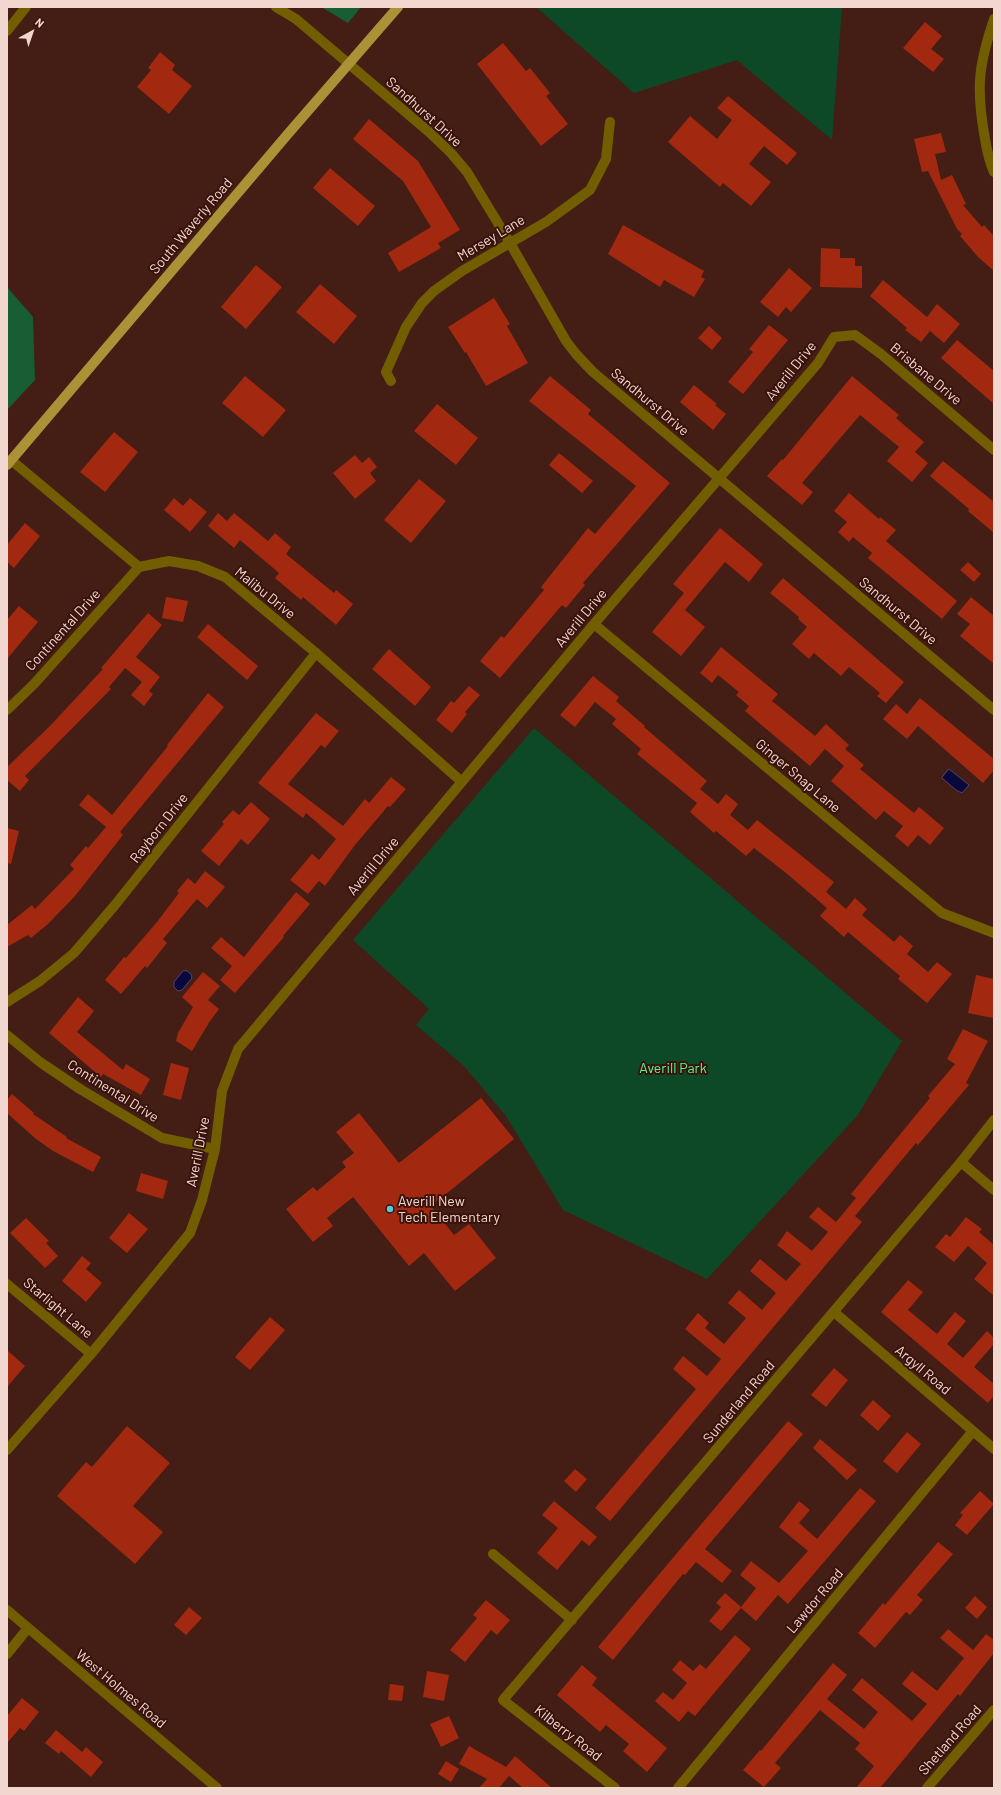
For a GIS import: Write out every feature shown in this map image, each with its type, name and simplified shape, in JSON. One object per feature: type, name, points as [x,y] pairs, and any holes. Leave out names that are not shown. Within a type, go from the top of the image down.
[{"type":"main road","name":"South Waverly Road","points":[[9,462],[348,63],[398,7]]},
{"type":"street","points":[[7,31],[26,7]]},
{"type":"street","name":"Sandhurst Drive","points":[[276,7],[296,20],[348,63],[429,132],[451,153],[467,172],[547,308],[576,354],[608,384],[994,710]]},
{"type":"street","points":[[994,19],[982,58],[978,80],[980,108],[990,140],[994,172]]},
{"type":"street","name":"Mersey Lane","points":[[391,381],[386,372],[397,345],[406,327],[422,303],[434,291],[462,271],[546,222],[590,190],[606,159],[610,122]]},
{"type":"street","name":"Brisbane Drive","points":[[834,337],[855,335],[860,338],[994,450]]},
{"type":"street","name":"Averill Drive","points":[[7,1450],[90,1354],[190,1233],[202,1200],[215,1149],[222,1091],[238,1049],[274,1004],[594,624],[818,363],[834,337]]},
{"type":"street","points":[[9,462],[139,567]]},
{"type":"street","name":"Malibu Drive","points":[[139,567],[169,561],[198,566],[225,578],[316,653],[462,782]]},
{"type":"street","name":"Continental Drive","points":[[7,710],[34,684],[139,567]]},
{"type":"street","name":"Ginger Snap Lane","points":[[594,624],[942,913],[994,933]]},
{"type":"street","name":"Rayborn Drive","points":[[7,1002],[40,981],[74,953],[115,905],[316,653]]},
{"type":"street","name":"Continental Drive","points":[[7,1035],[40,1062],[80,1089],[162,1138],[215,1149]]},
{"type":"street","name":"Sunderland Road","points":[[503,1700],[961,1162],[994,1120]]},
{"type":"street","points":[[961,1162],[994,1190]]},
{"type":"street","name":"Starlight Lane","points":[[7,1284],[90,1354]]},
{"type":"street","name":"Argyll Road","points":[[834,1312],[994,1449]]},
{"type":"street","name":"Lawdor Road","points":[[678,1788],[973,1431]]},
{"type":"street","points":[[493,1554],[572,1620]]},
{"type":"street","name":"West Holmes Road","points":[[7,1610],[216,1788]]},
{"type":"street","points":[[7,1654],[28,1628]]},
{"type":"street","name":"Kilberry Road","points":[[503,1700],[615,1788]]},
{"type":"street","name":"Shetland Road","points":[[927,1788],[994,1710]]},
{"type":"green space","points":[[321,7],[361,7],[348,23]]},
{"type":"green space","points":[[536,7],[842,7],[832,140],[737,60],[634,93]]},
{"type":"green space","points":[[7,287],[33,317],[35,380],[7,410]]},
{"type":"green space","name":"Averill Park","points":[[534,728],[902,1041],[858,1115],[707,1279],[563,1210],[506,1116],[464,1066],[416,1025],[429,1009],[353,940]]},
{"type":"shaded area","points":[[949,769],[969,785],[962,793],[942,778]]},
{"type":"shaded area","points":[[183,971],[187,971],[191,974],[192,978],[182,990],[178,991],[174,987],[174,982]]},
{"type":"building","points":[[925,22],[942,36],[931,49],[944,59],[933,72],[903,48]]},
{"type":"building","points":[[503,43],[526,71],[530,68],[550,93],[546,96],[568,124],[541,146],[477,64]]},
{"type":"building","points":[[160,52],[175,65],[172,70],[192,86],[169,114],[137,87],[151,70],[148,68]]},
{"type":"building","points":[[728,96],[797,153],[787,165],[764,146],[749,164],[771,182],[751,206],[723,183],[720,187],[668,142],[690,116],[717,139],[732,120],[717,108]]},
{"type":"building","points":[[369,119],[418,161],[460,230],[438,243],[441,248],[399,272],[388,253],[431,227],[403,181],[353,139]]},
{"type":"building","points":[[941,133],[946,152],[935,154],[941,180],[952,175],[966,204],[963,205],[982,227],[984,225],[994,236],[994,271],[978,257],[960,236],[962,234],[957,229],[928,171],[922,172],[914,139]]},
{"type":"building","points":[[330,168],[375,206],[358,226],[313,188]]},
{"type":"building","points":[[623,225],[704,271],[701,277],[705,279],[694,297],[664,280],[660,287],[608,254]]},
{"type":"building","points":[[821,248],[840,249],[840,258],[855,258],[855,266],[862,266],[862,288],[820,287]]},
{"type":"building","points":[[256,265],[282,287],[246,329],[221,307]]},
{"type":"building","points":[[789,268],[812,288],[791,312],[786,307],[778,317],[760,302]]},
{"type":"building","points":[[883,280],[927,317],[937,304],[960,324],[944,343],[930,331],[921,342],[905,330],[907,328],[870,296]]},
{"type":"building","points":[[320,284],[357,316],[334,344],[296,312]]},
{"type":"building","points":[[494,298],[510,324],[507,326],[528,363],[486,386],[466,352],[465,353],[448,327]]},
{"type":"building","points":[[769,325],[788,340],[743,394],[728,382],[753,352],[749,349]]},
{"type":"building","points":[[709,326],[722,338],[712,350],[698,338]]},
{"type":"building","points":[[957,340],[994,371],[994,404],[941,358]]},
{"type":"building","points":[[245,376],[286,410],[263,437],[222,403]]},
{"type":"building","points":[[550,376],[591,410],[588,414],[670,483],[583,583],[585,585],[566,608],[562,605],[500,678],[480,661],[501,636],[504,638],[544,590],[541,587],[588,528],[595,534],[636,486],[529,401]]},
{"type":"building","points":[[852,376],[899,415],[896,418],[924,442],[915,452],[928,463],[912,482],[887,461],[899,447],[860,415],[802,483],[813,492],[802,505],[767,476],[782,459],[783,460]]},
{"type":"building","points":[[694,385],[717,404],[715,405],[726,414],[713,430],[680,402]]},
{"type":"building","points":[[437,404],[478,438],[456,465],[414,431]]},
{"type":"building","points":[[114,432],[138,452],[105,492],[80,472]]},
{"type":"building","points":[[559,453],[593,481],[582,493],[549,465]]},
{"type":"building","points":[[355,455],[362,463],[369,457],[377,467],[370,473],[376,481],[355,499],[333,473]]},
{"type":"building","points":[[943,461],[994,502],[994,533],[968,511],[969,509],[930,476]]},
{"type":"building","points":[[419,479],[446,501],[411,543],[384,520]]},
{"type":"building","points":[[849,493],[879,519],[880,517],[896,530],[886,541],[957,601],[942,619],[868,558],[872,553],[853,537],[849,542],[838,532],[847,522],[834,511]]},
{"type":"building","points":[[174,498],[183,506],[190,498],[207,512],[190,532],[164,510]]},
{"type":"building","points":[[218,513],[227,521],[234,513],[268,541],[275,533],[291,547],[286,554],[334,593],[336,590],[353,604],[336,625],[303,597],[301,600],[275,578],[279,573],[240,540],[234,548],[208,526]]},
{"type":"building","points":[[25,523],[40,536],[14,568],[7,562],[7,545]]},
{"type":"building","points":[[720,528],[763,564],[749,582],[725,562],[685,610],[705,627],[681,656],[652,632],[684,593],[673,584]]},
{"type":"building","points":[[968,562],[981,574],[974,582],[960,570]]},
{"type":"building","points":[[783,578],[904,682],[886,703],[877,696],[880,693],[849,667],[841,676],[814,653],[809,659],[792,644],[807,627],[798,619],[799,617],[770,593]]},
{"type":"building","points":[[166,597],[188,601],[183,622],[162,618]]},
{"type":"building","points":[[971,597],[994,616],[994,664],[960,636],[970,624],[957,614]]},
{"type":"building","points":[[19,606],[38,622],[7,659],[7,620]]},
{"type":"building","points":[[148,613],[162,625],[136,657],[160,677],[149,691],[153,694],[144,706],[131,695],[142,682],[125,668],[109,687],[111,689],[25,776],[29,780],[20,791],[7,780],[7,767],[49,727],[103,669],[101,668]]},
{"type":"building","points":[[208,624],[258,666],[247,680],[197,637]]},
{"type":"building","points":[[721,647],[778,694],[772,701],[815,736],[826,724],[849,745],[845,749],[864,765],[860,769],[914,813],[919,807],[944,828],[930,845],[918,835],[908,847],[895,836],[903,826],[884,811],[876,820],[831,781],[844,766],[825,749],[810,766],[745,711],[749,706],[736,695],[739,692],[718,675],[712,683],[700,673]]},
{"type":"building","points":[[389,649],[431,687],[415,706],[372,669]]},
{"type":"building","points":[[593,676],[619,697],[616,701],[645,726],[644,727],[707,781],[700,789],[718,804],[726,794],[738,804],[730,815],[748,830],[757,820],[834,882],[826,892],[846,909],[855,898],[867,909],[862,915],[894,942],[900,935],[913,946],[907,954],[928,972],[937,962],[952,974],[927,1003],[898,979],[900,976],[848,932],[844,937],[820,916],[827,908],[786,873],[754,848],[746,856],[716,831],[714,833],[690,812],[697,803],[637,754],[641,749],[612,724],[616,719],[595,702],[575,727],[560,715]]},
{"type":"building","points":[[469,686],[480,695],[465,712],[467,714],[452,733],[436,720],[451,701],[454,703]]},
{"type":"building","points":[[208,693],[224,707],[120,832],[123,835],[75,896],[48,924],[31,938],[28,935],[7,947],[7,925],[32,905],[35,909],[74,869],[70,865],[86,846],[88,848],[106,827],[79,805],[88,794],[112,815],[168,746],[167,745]]},
{"type":"building","points":[[920,698],[994,759],[994,770],[983,783],[918,726],[907,739],[883,719],[896,704],[907,714]]},
{"type":"building","points":[[316,713],[339,731],[325,748],[321,745],[288,784],[343,826],[365,799],[369,803],[391,777],[406,789],[390,807],[388,806],[355,845],[325,886],[319,881],[308,894],[290,880],[312,854],[319,860],[336,839],[306,813],[303,818],[258,783]]},
{"type":"building","points":[[251,802],[270,819],[248,845],[241,839],[219,866],[201,851],[224,824],[222,822],[233,810],[239,815]]},
{"type":"building","points":[[7,828],[19,831],[11,864],[7,863]]},
{"type":"building","points":[[205,871],[225,887],[207,908],[197,899],[163,939],[167,943],[147,968],[145,966],[121,994],[105,980],[124,957],[126,958],[157,922],[179,893],[177,891],[188,878],[195,884]]},
{"type":"building","points":[[296,892],[310,904],[283,936],[284,937],[235,993],[220,980],[232,966],[211,948],[221,937],[244,957]]},
{"type":"building","points":[[203,972],[220,986],[208,1000],[219,1009],[192,1051],[176,1041],[178,1033],[193,1007],[182,997]]},
{"type":"building","points":[[976,975],[994,979],[993,1018],[968,1013]]},
{"type":"building","points":[[78,997],[94,1011],[77,1032],[123,1070],[126,1064],[150,1079],[141,1095],[103,1074],[101,1077],[49,1033]]},
{"type":"building","points":[[963,1029],[988,1041],[966,1083],[969,1085],[918,1145],[916,1143],[855,1216],[862,1222],[610,1521],[595,1508],[696,1389],[673,1369],[683,1356],[707,1376],[721,1359],[685,1329],[698,1313],[709,1323],[705,1328],[724,1344],[746,1318],[728,1303],[739,1290],[762,1310],[776,1293],[750,1271],[760,1259],[786,1281],[801,1264],[777,1245],[787,1231],[812,1251],[828,1232],[809,1217],[818,1207],[836,1222],[856,1198],[851,1194],[930,1098],[928,1096],[955,1064],[947,1059]]},
{"type":"building","points":[[171,1063],[189,1068],[181,1100],[163,1095]]},
{"type":"building","points":[[12,1094],[34,1113],[33,1114],[67,1137],[66,1138],[101,1157],[93,1172],[53,1151],[36,1139],[7,1113],[7,1100]]},
{"type":"building","points":[[481,1098],[514,1139],[431,1206],[454,1235],[469,1224],[496,1258],[455,1291],[424,1253],[409,1266],[353,1197],[327,1218],[333,1226],[313,1242],[286,1209],[313,1187],[317,1191],[346,1167],[342,1162],[354,1153],[336,1132],[359,1113],[399,1163]]},
{"type":"building","points":[[141,1173],[168,1181],[163,1199],[136,1191]]},
{"type":"building","points":[[129,1213],[148,1229],[127,1253],[109,1238]]},
{"type":"building","points":[[966,1217],[982,1229],[979,1232],[994,1245],[994,1296],[974,1279],[987,1263],[968,1246],[954,1262],[935,1247],[946,1234],[950,1237]]},
{"type":"building","points":[[26,1218],[49,1241],[46,1243],[58,1256],[45,1268],[10,1233]]},
{"type":"building","points":[[82,1256],[91,1263],[86,1269],[102,1283],[86,1302],[62,1281]]},
{"type":"building","points":[[908,1280],[923,1292],[908,1310],[937,1334],[955,1312],[966,1321],[947,1344],[963,1358],[987,1331],[994,1338],[994,1344],[974,1367],[994,1384],[994,1396],[988,1403],[881,1312]]},
{"type":"building","points":[[270,1317],[285,1330],[250,1370],[235,1357]]},
{"type":"building","points":[[7,1350],[25,1366],[7,1387]]},
{"type":"building","points":[[834,1368],[848,1380],[826,1407],[811,1395]]},
{"type":"building","points":[[873,1400],[891,1416],[878,1431],[860,1415]]},
{"type":"building","points":[[788,1421],[803,1434],[705,1549],[732,1571],[722,1583],[696,1562],[685,1575],[683,1574],[613,1660],[598,1647]]},
{"type":"building","points":[[127,1426],[170,1463],[133,1506],[163,1532],[135,1564],[57,1496],[86,1462],[92,1467]]},
{"type":"building","points":[[907,1432],[921,1444],[897,1473],[883,1461]]},
{"type":"building","points":[[820,1439],[857,1470],[847,1480],[813,1448]]},
{"type":"building","points":[[575,1469],[587,1479],[576,1492],[564,1481]]},
{"type":"building","points":[[860,1488],[876,1501],[788,1604],[778,1595],[756,1621],[741,1608],[721,1631],[709,1621],[721,1607],[716,1603],[725,1593],[741,1607],[756,1588],[740,1575],[751,1561],[779,1583],[808,1551],[779,1527],[799,1501],[810,1510],[799,1523],[817,1539]]},
{"type":"building","points":[[980,1491],[994,1504],[967,1535],[955,1525],[963,1515],[960,1513]]},
{"type":"building","points":[[554,1501],[597,1537],[589,1546],[582,1540],[557,1570],[537,1553],[558,1528],[542,1515]]},
{"type":"building","points":[[938,1542],[953,1554],[917,1595],[923,1600],[910,1615],[906,1612],[875,1648],[858,1633],[883,1603],[885,1605]]},
{"type":"building","points":[[975,1596],[987,1607],[977,1619],[965,1608]]},
{"type":"building","points":[[486,1600],[510,1620],[497,1635],[491,1630],[465,1662],[450,1650],[477,1618],[473,1615]]},
{"type":"building","points":[[189,1607],[202,1618],[186,1635],[174,1625]]},
{"type":"building","points":[[948,1629],[973,1650],[986,1634],[994,1640],[994,1653],[960,1696],[958,1694],[880,1788],[856,1788],[874,1766],[855,1749],[860,1743],[820,1710],[775,1763],[781,1768],[764,1787],[743,1770],[760,1750],[761,1751],[833,1663],[847,1675],[827,1699],[864,1729],[878,1712],[852,1690],[862,1678],[912,1721],[927,1704],[902,1684],[912,1671],[937,1691],[964,1658],[940,1638]]},
{"type":"building","points":[[735,1635],[751,1649],[695,1716],[688,1711],[679,1722],[655,1701],[663,1692],[673,1700],[687,1683],[672,1670],[680,1660],[693,1671],[700,1664],[706,1669]]},
{"type":"building","points":[[582,1665],[597,1678],[592,1685],[667,1748],[647,1772],[623,1751],[629,1744],[606,1725],[600,1732],[557,1695]]},
{"type":"building","points":[[427,1671],[449,1675],[444,1701],[423,1697]]},
{"type":"building","points":[[390,1684],[404,1686],[402,1701],[388,1700]]},
{"type":"building","points":[[22,1698],[39,1712],[24,1731],[20,1728],[7,1743],[7,1716]]},
{"type":"building","points":[[449,1716],[459,1738],[441,1747],[430,1724]]},
{"type":"building","points":[[56,1730],[82,1752],[86,1747],[103,1762],[91,1777],[61,1751],[59,1754],[45,1743]]},
{"type":"building","points":[[469,1746],[506,1767],[515,1756],[552,1788],[523,1788],[509,1776],[499,1788],[479,1788],[487,1779],[459,1764]]},
{"type":"building","points":[[446,1761],[459,1769],[451,1782],[438,1774]]},
{"type":"place","name":"Averill New Tech Elementary","points":[[390,1209]]}]
